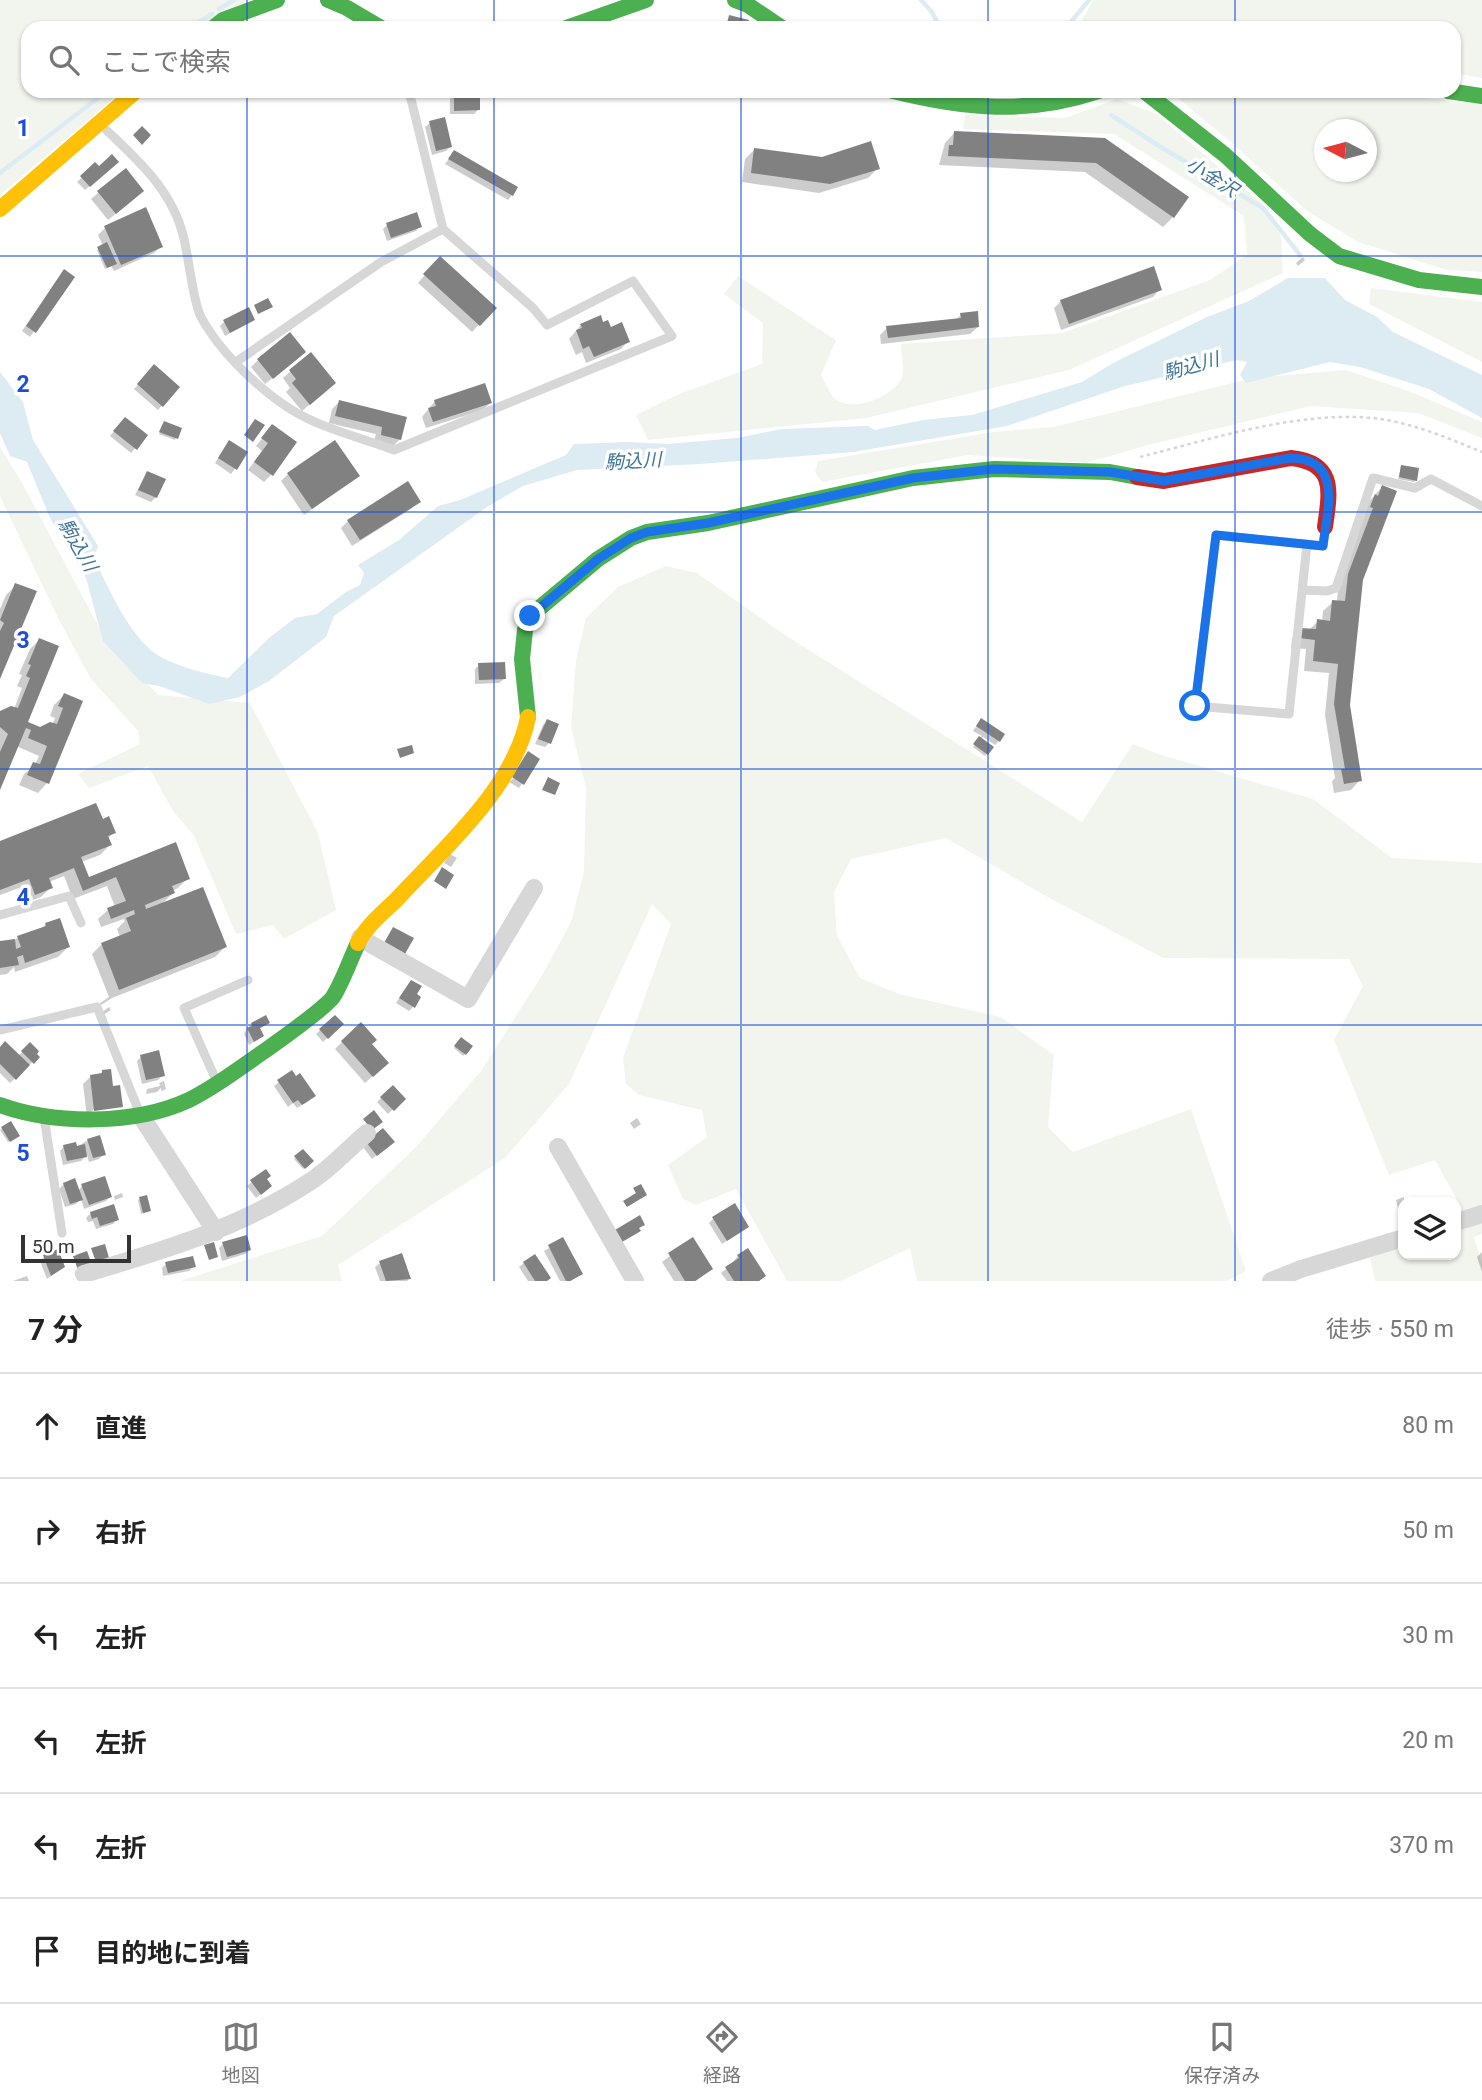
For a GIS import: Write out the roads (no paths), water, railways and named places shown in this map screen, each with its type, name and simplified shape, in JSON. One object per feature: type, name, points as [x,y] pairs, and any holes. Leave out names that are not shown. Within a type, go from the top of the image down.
[{"type":"street","points":[[222,21],[277,0]]},
{"type":"street","points":[[328,0],[369,21]]},
{"type":"street","points":[[586,21],[646,0]]},
{"type":"street","points":[[735,0],[748,5],[772,21]]},
{"type":"street","points":[[1461,93],[1482,96]]},
{"type":"street","points":[[0,208],[128,98]]},
{"type":"street","points":[[929,98],[1006,110],[1056,105],[1078,98]]},
{"type":"street","points":[[1153,98],[1225,155],[1339,256],[1419,280],[1482,286]]},
{"type":"street","points":[[0,1105],[44,1115],[110,1119],[141,1116],[189,1100],[217,1083],[279,1041],[332,998],[360,938],[482,807],[506,772],[525,735],[529,713],[522,659],[524,630],[530,616],[598,559],[631,538],[647,532],[708,523],[913,478],[994,469],[1110,472],[1164,481],[1290,458],[1304,458],[1317,464],[1330,488],[1325,527]]},
{"type":"street","points":[[360,938],[468,999],[534,888]]},
{"type":"street","points":[[141,1116],[216,1232]]},
{"type":"street","points":[[84,1274],[216,1232],[281,1200],[316,1177],[366,1133]]},
{"type":"street","points":[[558,1146],[635,1281]]},
{"type":"street","points":[[1461,1220],[1482,1214]]},
{"type":"street","points":[[1270,1281],[1398,1240]]},
{"type":"lane","points":[[99,123],[151,173],[169,200],[183,235],[200,316],[219,343],[258,387],[311,421],[394,450],[672,336],[633,281],[547,325],[533,308],[443,229],[411,98]]},
{"type":"lane","points":[[236,362],[382,262],[443,229]]},
{"type":"lane","points":[[1302,590],[1326,591],[1336,588],[1373,478],[1415,488],[1431,479],[1482,506]]},
{"type":"lane","points":[[1307,544],[1289,714],[1195,706],[1216,535],[1307,544],[1323,546],[1325,527]]},
{"type":"lane","points":[[0,915],[69,896],[81,923]]},
{"type":"lane","points":[[217,1083],[184,1008],[248,980]]},
{"type":"lane","points":[[0,1030],[97,1007],[141,1116]]},
{"type":"lane","points":[[44,1115],[62,1233]]},
{"type":"water","name":"駒込川","points":[[1288,278],[1325,278],[1345,300],[1377,317],[1393,332],[1482,375],[1482,418],[1429,389],[1360,367],[1330,362],[1246,383],[1240,375],[1247,362],[1237,360],[1125,386],[1007,426],[853,452],[577,470],[523,486],[487,507],[334,616],[326,637],[269,681],[240,697],[209,704],[159,686],[142,683],[103,641],[86,578],[50,518],[27,462],[10,456],[0,433],[0,372],[23,402],[33,440],[98,546],[94,559],[128,623],[146,645],[163,658],[190,669],[228,678],[269,638],[295,618],[317,614],[360,585],[364,573],[358,565],[399,540],[438,506],[460,500],[566,455],[574,444],[667,444],[737,438],[782,429],[868,426],[875,430],[923,420],[972,415],[1082,382],[1113,363],[1207,317],[1249,301]]},
{"type":"waterway","points":[[219,9],[234,0]]},
{"type":"waterway","points":[[921,0],[936,21]]},
{"type":"waterway","name":"小金沢","points":[[1072,21],[1089,0]]},
{"type":"waterway","points":[[200,21],[212,14]]},
{"type":"waterway","points":[[0,173],[98,98]]},
{"type":"waterway","name":"小金沢","points":[[1111,115],[1263,208],[1300,255]]}]
